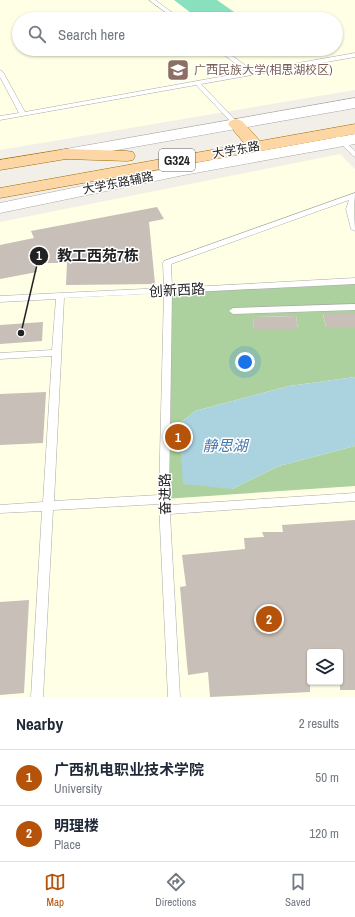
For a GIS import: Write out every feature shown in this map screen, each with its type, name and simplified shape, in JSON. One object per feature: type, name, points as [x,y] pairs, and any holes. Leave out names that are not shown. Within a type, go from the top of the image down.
[{"type":"main road","name":"大学东路","points":[[0,178],[355,116]]},
{"type":"main road","name":"大学东路","points":[[0,193],[246,135],[344,138],[355,129]]},
{"type":"main road","points":[[0,165],[66,154],[127,156]]},
{"type":"main road","points":[[0,204],[26,202]]},
{"type":"street","points":[[66,154],[246,135],[355,103]]},
{"type":"street","name":"大学东路辅路","points":[[0,208],[344,138]]},
{"type":"lane","points":[[152,0],[168,12]]},
{"type":"lane","points":[[0,118],[355,55]]},
{"type":"lane","points":[[229,56],[252,73]]},
{"type":"lane","points":[[0,72],[23,114]]},
{"type":"lane","points":[[197,83],[246,135]]},
{"type":"lane","points":[[344,138],[355,155]]},
{"type":"lane","points":[[355,195],[350,209],[355,229]]},
{"type":"lane","name":"奋进路","points":[[174,697],[164,505],[168,290],[167,263],[355,195]]},
{"type":"lane","name":"创新西路","points":[[0,299],[355,281]]},
{"type":"lane","points":[[37,697],[60,296]]},
{"type":"lane","points":[[233,311],[355,307]]},
{"type":"lane","points":[[0,356],[57,352]]},
{"type":"lane","points":[[0,509],[48,506],[164,505],[355,497]]},
{"type":"shaded area","name":"广西民族大学(相思湖校区)","points":[[0,0],[355,0],[355,90],[0,150]]},
{"type":"shaded area","points":[[340,154],[355,169],[355,697],[0,697],[0,222]]},
{"type":"green space","points":[[174,0],[217,0],[234,12],[190,12]]},
{"type":"green space","points":[[355,281],[355,314],[323,315],[326,327],[355,327],[355,377],[289,386],[195,411],[179,424],[232,489],[279,466],[355,446],[355,486],[164,499],[168,290]],"holes":[[[296,316],[298,329],[254,329],[253,317]]]},
{"type":"water","name":"静思湖","points":[[355,377],[355,446],[279,466],[232,489],[183,484],[179,424],[195,411],[289,386]]},
{"type":"building","points":[[157,207],[164,219],[149,222],[155,284],[66,285],[67,263],[34,263],[37,272],[0,279],[0,245],[34,238],[31,231]]},
{"type":"building","points":[[323,314],[355,314],[355,327],[326,327]]},
{"type":"building","points":[[296,316],[298,329],[254,330],[253,317]]},
{"type":"building","points":[[43,322],[42,341],[0,344],[0,325]]},
{"type":"building","points":[[46,392],[43,443],[0,445],[0,394]]},
{"type":"building","points":[[355,520],[355,690],[340,690],[340,685],[343,685],[343,649],[307,649],[307,685],[310,685],[310,692],[210,697],[208,672],[188,675],[180,587],[186,586],[182,555],[245,549],[244,538],[264,537],[262,532],[283,532],[282,525]]},
{"type":"building","points":[[29,600],[24,693],[0,695],[0,602]]},
{"type":"place","name":"广西民族大学(相思湖校区)","points":[[178,70]]},
{"type":"place","name":"教工西苑7栋","points":[[21,333]]},
{"type":"place","name":"广西机电职业技术学院","points":[[178,437]]},
{"type":"place","name":"明理楼","points":[[269,619]]}]
